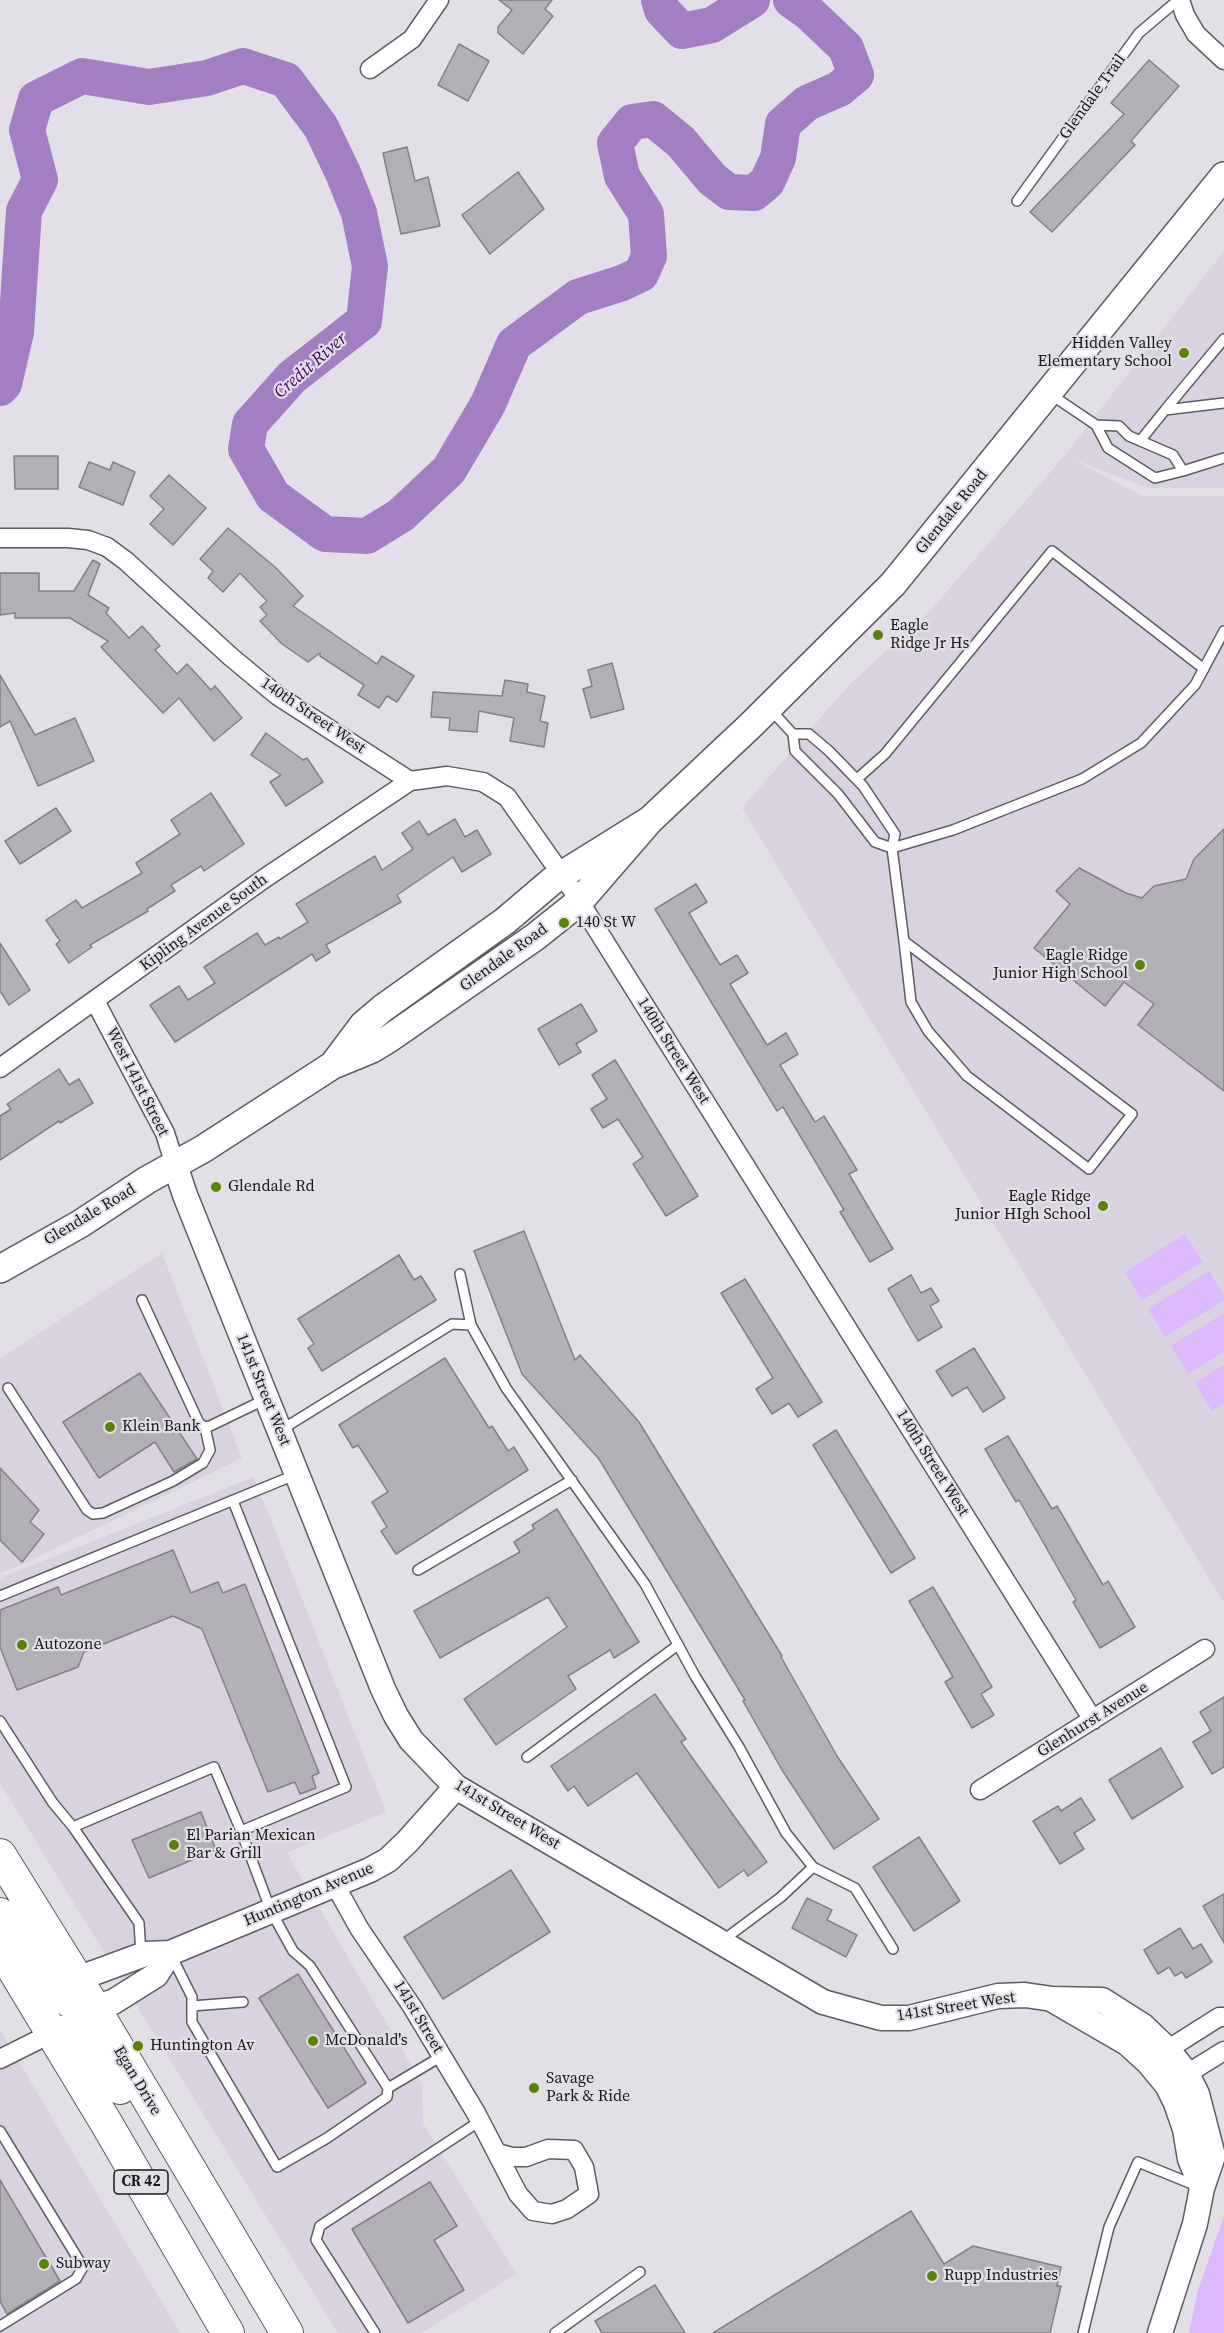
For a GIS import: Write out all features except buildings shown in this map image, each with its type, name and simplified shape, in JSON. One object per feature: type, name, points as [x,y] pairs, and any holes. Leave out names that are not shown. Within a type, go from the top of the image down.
[{"type":"highway","name":"Egan Drive","points":[[0,1855],[77,1979],[280,2321]]},
{"type":"highway","points":[[0,1914],[45,1977],[58,1991],[69,2001],[93,2007]]},
{"type":"highway","name":"CR 42","points":[[0,1947],[108,2126],[228,2333]]},
{"type":"highway","points":[[52,2033],[70,2031],[82,2037],[101,2059],[280,2321]]},
{"type":"main road","name":"Glendale Road","points":[[5,1266],[80,1224],[333,1065],[390,1038],[535,938],[579,902],[650,820],[768,708],[893,584],[1224,176]]},
{"type":"main road","name":"Glendale Road","points":[[333,1065],[363,1025],[383,1008],[505,921],[552,880],[650,820]]},
{"type":"street","points":[[370,69],[412,39],[439,0]]},
{"type":"street","name":"Glendale Trail","points":[[1179,0],[1196,34],[1224,60]]},
{"type":"street","name":"140th Street West","points":[[0,538],[68,538],[88,540],[107,547],[278,696],[410,781],[447,776],[483,782],[507,797],[562,875],[1093,1720]]},
{"type":"street","name":"Kipling Avenue South","points":[[0,1068],[266,878],[410,781]]},
{"type":"street","name":"West 141st Street","points":[[95,1001],[165,1133],[175,1165]]},
{"type":"street","name":"141st Street West","points":[[175,1165],[266,1399],[396,1716],[411,1740],[456,1787],[823,2002],[881,2018],[909,2018],[998,1996],[1025,1995],[1052,1999],[1127,2043],[1158,2056],[1177,2080],[1197,2094],[1214,2156],[1202,2188],[1196,2224],[1160,2333]]},
{"type":"street","name":"Glenhurst Avenue","points":[[980,1790],[1205,1649]]},
{"type":"street","name":"Huntington Avenue","points":[[77,1979],[141,1955],[170,1953],[370,1870],[388,1860],[407,1842],[456,1787]]},
{"type":"street","name":"141st Street","points":[[335,1885],[359,1928],[388,1969],[442,2056],[480,2121],[518,2194],[533,2211],[552,2214],[567,2209],[588,2194],[584,2167],[574,2150],[548,2150],[526,2157],[512,2157],[497,2153]]},
{"type":"street","points":[[93,2007],[113,2002],[156,1975],[170,1953]]},
{"type":"street","points":[[1158,2056],[1219,2017],[1224,2017]]},
{"type":"street","points":[[0,2059],[52,2033]]},
{"type":"street","points":[[1177,2080],[1224,2051]]},
{"type":"lane","name":"Glendale Trail","points":[[1017,201],[1139,33],[1179,0]]},
{"type":"lane","points":[[1140,441],[1224,339]]},
{"type":"lane","points":[[1048,393],[1096,425],[1108,448],[1155,477],[1224,458]]},
{"type":"lane","points":[[1165,410],[1224,403]]},
{"type":"lane","points":[[1096,425],[1119,426],[1129,436],[1173,455],[1183,471]]},
{"type":"lane","points":[[857,779],[885,754],[1053,551],[1204,669]]},
{"type":"lane","points":[[768,708],[794,734],[795,751],[838,794],[875,842],[892,848],[953,830],[1082,779],[1141,743],[1196,685],[1224,631]]},
{"type":"lane","points":[[794,734],[808,734],[829,751],[863,786],[895,834],[892,848],[911,1002],[928,1031],[967,1076],[1089,1169],[1132,1114],[904,941]]},
{"type":"lane","points":[[460,1274],[471,1325],[506,1388],[645,1584],[678,1646],[739,1747],[786,1833],[813,1867],[855,1888],[893,1949]]},
{"type":"lane","points":[[8,1388],[87,1510],[93,1514],[103,1513],[173,1481],[203,1463],[210,1450],[205,1427],[199,1423],[142,1300]]},
{"type":"lane","points":[[280,1431],[452,1324],[471,1325]]},
{"type":"lane","points":[[205,1427],[266,1399]]},
{"type":"lane","points":[[0,1596],[297,1474]]},
{"type":"lane","points":[[418,1570],[572,1480]]},
{"type":"lane","points":[[233,1501],[346,1787],[241,1831]]},
{"type":"lane","points":[[526,1757],[678,1646]]},
{"type":"lane","points":[[0,1721],[52,1803],[74,1827],[139,1923],[141,1955]]},
{"type":"lane","points":[[74,1827],[214,1767],[271,1911],[293,1951],[310,1966],[388,2088],[387,2097],[277,2167],[192,2022],[192,1997],[170,1953]]},
{"type":"lane","points":[[720,1942],[781,1897],[813,1867]]},
{"type":"lane","points":[[192,2006],[243,2002]]},
{"type":"lane","points":[[388,2088],[442,2056]]},
{"type":"lane","points":[[375,2333],[316,2240],[320,2226],[480,2121]]},
{"type":"lane","points":[[0,2131],[83,2267],[76,2279],[0,2326]]},
{"type":"lane","points":[[1083,2333],[1109,2227],[1138,2162],[1202,2188]]},
{"type":"lane","points":[[555,2333],[640,2272]]},
{"type":"shaded area","name":"Eagle Ridge Junior HIgh School","points":[[1224,251],[1224,488],[1148,488],[1072,459],[1142,496],[1224,496],[1224,1603],[742,808],[849,685],[930,611],[1065,455]]},
{"type":"shaded area","points":[[1185,1234],[1203,1262],[1142,1300],[1125,1272]]},
{"type":"shaded area","points":[[162,1253],[242,1458],[0,1573],[0,1359]]},
{"type":"shaded area","points":[[1209,1271],[1224,1296],[1224,1300],[1165,1337],[1148,1309]]},
{"type":"shaded area","points":[[1224,1313],[1224,1352],[1188,1374],[1171,1346]]},
{"type":"shaded area","points":[[1224,1365],[1224,1403],[1212,1411],[1195,1383]]},
{"type":"shaded area","points":[[254,1477],[386,1812],[287,1853],[422,2084],[423,2123],[516,2274],[421,2333],[338,2333],[0,1783],[0,1578]]},
{"type":"shaded area","points":[[0,2030],[180,2333],[0,2333]]},
{"type":"shaded area","points":[[1224,2216],[1224,2333],[1189,2333],[1198,2290]]},
{"type":"waterway","name":"Credit River","points":[[659,0],[662,10],[682,31],[712,25],[752,0]]},
{"type":"waterway","name":"Credit River","points":[[0,388],[4,384],[16,332],[24,211],[40,180],[27,130],[36,99],[82,76],[149,87],[207,78],[243,66],[286,80],[321,127],[343,173],[359,213],[370,266],[364,321],[292,377],[250,424],[246,449],[273,496],[325,534],[367,536],[401,515],[449,470],[488,404],[514,344],[578,297],[622,283],[641,274],[649,256],[646,214],[622,176],[615,143],[632,122],[653,119],[681,142],[712,179],[729,192],[754,193],[767,182],[778,158],[783,124],[807,103],[839,89],[856,75],[846,48],[808,12],[791,0]]},
{"type":"place","name":"Hidden Valley Elementary School","points":[[1184,353]]},
{"type":"place","name":"Eagle Ridge Jr Hs","points":[[878,635]]},
{"type":"place","name":"140 St W","points":[[564,923]]},
{"type":"place","name":"Eagle Ridge Junior High School","points":[[1140,965]]},
{"type":"place","name":"Glendale Rd","points":[[216,1187]]},
{"type":"place","name":"Eagle Ridge Junior HIgh School","points":[[1103,1206]]},
{"type":"place","name":"Klein Bank","points":[[110,1427]]},
{"type":"place","name":"Autozone","points":[[22,1645]]},
{"type":"place","name":"El Parian Mexican Bar & Grill","points":[[174,1845]]},
{"type":"place","name":"McDonald's","points":[[313,2041]]},
{"type":"place","name":"Huntington Av","points":[[138,2046]]},
{"type":"place","name":"Savage Park & Ride","points":[[534,2088]]},
{"type":"place","name":"Subway","points":[[44,2264]]},
{"type":"place","name":"Rupp Industries","points":[[932,2276]]}]
